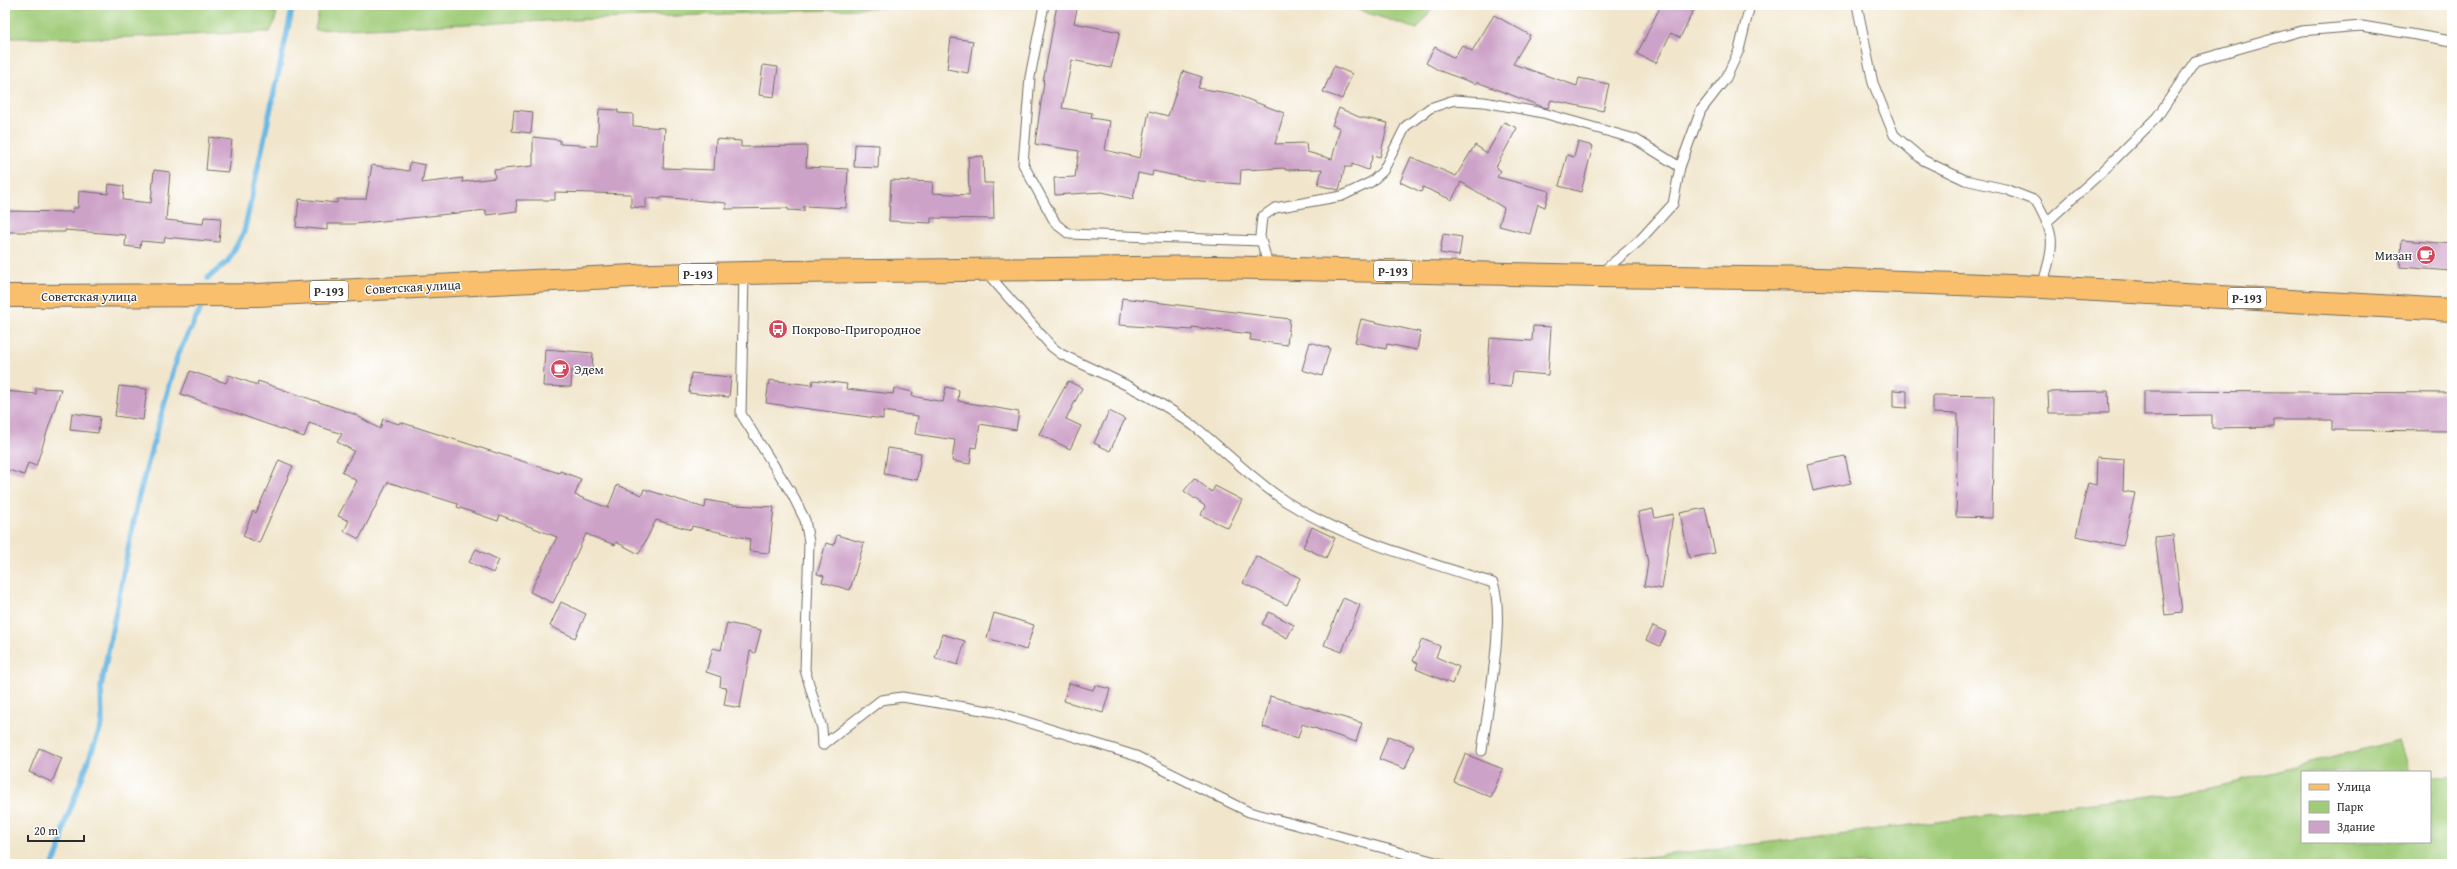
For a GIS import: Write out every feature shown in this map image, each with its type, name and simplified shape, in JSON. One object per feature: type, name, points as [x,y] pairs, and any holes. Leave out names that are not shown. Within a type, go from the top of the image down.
[{"type":"main road","name":"Р-193","points":[[744,273],[984,269],[1269,268],[1597,276],[1820,279],[2042,287],[2452,310]]},
{"type":"main road","name":"Советская улица","points":[[5,296],[257,295],[744,273]]},
{"type":"lane","points":[[1044,5],[1030,77],[1023,164],[1056,224],[1070,234],[1261,241]]},
{"type":"lane","points":[[1597,276],[1640,241],[1673,204],[1680,166],[1701,110],[1726,78],[1739,50],[1750,5]]},
{"type":"lane","points":[[1857,5],[1873,82],[1894,134],[1923,160],[1965,180],[2005,190],[2036,201],[2048,221],[2053,245],[2042,287]]},
{"type":"lane","points":[[2048,221],[2105,169],[2157,117],[2195,61],[2301,31],[2362,26],[2452,41]]},
{"type":"lane","points":[[1269,268],[1261,241],[1262,217],[1275,208],[1342,196],[1371,182],[1383,171],[1406,126],[1430,108],[1454,100],[1484,102],[1543,113],[1635,139],[1680,166]]},
{"type":"lane","points":[[984,269],[1052,348],[1061,354],[1147,395],[1193,426],[1285,500],[1327,524],[1364,539],[1493,584],[1497,595],[1496,632],[1482,751]]},
{"type":"lane","points":[[744,273],[741,414],[792,494],[805,520],[809,542],[805,670],[822,728],[823,745],[881,700],[902,697],[995,712],[1136,756],[1249,812],[1443,864]]},
{"type":"green space","points":[[5,5],[278,5],[275,21],[270,32],[106,38],[5,38]]},
{"type":"green space","points":[[320,5],[955,5],[315,30]]},
{"type":"green space","points":[[1343,5],[1435,5],[1417,29]]},
{"type":"green space","points":[[2399,740],[2409,771],[2301,771],[2301,843],[2431,843],[2431,777],[2452,777],[2452,864],[1590,864],[2209,789]]},
{"type":"building","points":[[1057,5],[1078,5],[1074,23],[1120,32],[1111,68],[1072,60],[1062,108],[1092,113],[1091,118],[1110,121],[1105,150],[1140,158],[1149,111],[1168,116],[1183,71],[1202,77],[1198,88],[1234,94],[1284,113],[1275,144],[1306,143],[1307,152],[1332,159],[1340,128],[1332,125],[1339,108],[1359,117],[1388,123],[1380,157],[1373,155],[1368,170],[1352,164],[1352,167],[1345,167],[1339,190],[1318,185],[1322,169],[1285,170],[1285,168],[1241,170],[1240,184],[1200,181],[1153,171],[1152,176],[1138,173],[1133,199],[1102,192],[1055,195],[1054,178],[1075,177],[1079,151],[1035,144],[1043,82]]},
{"type":"building","points":[[1661,5],[1696,5],[1680,38],[1671,33],[1656,63],[1637,54]]},
{"type":"building","points":[[1494,15],[1530,35],[1513,64],[1577,86],[1579,78],[1609,84],[1603,111],[1551,100],[1548,108],[1543,107],[1477,82],[1476,84],[1440,71],[1426,63],[1435,47],[1454,58],[1462,45],[1472,51]]},
{"type":"building","points":[[951,38],[973,41],[968,73],[947,69]]},
{"type":"building","points":[[763,65],[778,67],[774,97],[759,95]]},
{"type":"building","points":[[1334,66],[1352,74],[1342,99],[1323,92]]},
{"type":"building","points":[[599,109],[618,110],[618,113],[633,114],[633,126],[665,128],[663,168],[714,170],[716,139],[741,141],[741,147],[807,146],[806,167],[848,169],[846,208],[804,206],[804,211],[788,210],[788,208],[726,209],[726,203],[661,197],[661,199],[646,198],[646,208],[631,207],[631,194],[555,192],[555,200],[516,200],[517,211],[486,215],[486,210],[354,224],[327,224],[327,230],[296,227],[299,199],[337,203],[337,199],[366,199],[372,165],[409,171],[410,162],[425,165],[422,183],[463,178],[462,182],[495,178],[494,170],[533,166],[533,137],[560,140],[560,144],[597,146]]},
{"type":"building","points":[[514,110],[533,112],[531,133],[512,131]]},
{"type":"building","points":[[1504,122],[1517,128],[1496,167],[1501,171],[1497,177],[1549,191],[1545,207],[1538,204],[1530,234],[1499,226],[1504,208],[1461,182],[1452,200],[1423,187],[1421,192],[1400,182],[1411,157],[1456,176],[1475,145],[1487,153]]},
{"type":"building","points":[[209,137],[232,140],[228,172],[206,170]]},
{"type":"building","points":[[1578,142],[1593,146],[1581,192],[1559,186],[1567,155],[1574,157]]},
{"type":"building","points":[[855,144],[879,145],[878,168],[854,167]]},
{"type":"building","points":[[983,156],[984,183],[993,183],[994,219],[931,218],[931,223],[889,221],[891,180],[933,182],[932,193],[969,195],[968,157]]},
{"type":"building","points":[[154,170],[170,172],[166,220],[203,224],[204,217],[221,218],[219,242],[165,237],[164,243],[141,241],[140,248],[125,246],[126,235],[65,230],[65,232],[5,232],[5,211],[73,212],[73,208],[78,208],[79,191],[108,194],[109,184],[124,186],[123,200],[151,203]]},
{"type":"building","points":[[1443,234],[1462,237],[1459,256],[1440,253]]},
{"type":"building","name":"Мизан","points":[[2402,240],[2452,244],[2452,271],[2400,267]]},
{"type":"building","points":[[1122,298],[1290,319],[1287,345],[1250,340],[1251,334],[1192,327],[1192,330],[1119,325]]},
{"type":"building","points":[[1361,319],[1420,332],[1417,350],[1387,344],[1386,349],[1355,342]]},
{"type":"building","points":[[1533,326],[1551,327],[1548,375],[1513,372],[1511,387],[1487,385],[1490,338],[1532,341]]},
{"type":"building","points":[[1310,342],[1330,348],[1322,376],[1302,370]]},
{"type":"building","points":[[545,349],[593,353],[592,370],[572,370],[571,387],[543,386]]},
{"type":"building","points":[[190,371],[226,383],[229,375],[257,385],[258,381],[354,414],[380,429],[383,419],[399,424],[400,422],[559,473],[560,471],[581,479],[575,495],[608,508],[617,485],[642,495],[644,489],[705,508],[706,500],[733,505],[774,507],[769,553],[749,551],[750,539],[692,526],[691,530],[656,520],[639,554],[616,542],[615,545],[586,534],[553,603],[530,592],[557,537],[500,515],[498,521],[457,507],[458,504],[388,482],[359,539],[344,531],[349,521],[338,516],[357,481],[342,472],[354,451],[337,442],[342,434],[309,423],[304,437],[181,394]]},
{"type":"building","points":[[691,373],[731,377],[729,397],[689,393]]},
{"type":"building","points":[[769,380],[812,385],[813,380],[847,384],[846,389],[893,394],[894,388],[913,392],[912,396],[943,402],[946,387],[959,390],[958,401],[1019,412],[1016,430],[980,424],[976,448],[972,447],[970,464],[952,461],[955,440],[915,434],[918,416],[883,411],[883,419],[766,403]]},
{"type":"building","points":[[1068,381],[1082,388],[1066,419],[1081,426],[1070,449],[1039,434]]},
{"type":"building","points":[[119,386],[147,389],[143,420],[115,416]]},
{"type":"building","points":[[36,388],[61,389],[36,466],[28,463],[24,475],[5,469],[5,391],[36,394]]},
{"type":"building","points":[[1893,390],[1907,391],[1907,408],[1893,407]]},
{"type":"building","points":[[2108,391],[2109,413],[2049,413],[2048,392]]},
{"type":"building","points":[[2144,391],[2452,393],[2452,431],[2332,430],[2332,420],[2274,420],[2274,427],[2212,428],[2212,415],[2144,416]]},
{"type":"building","points":[[1933,395],[1994,396],[1992,518],[1956,517],[1958,414],[1933,413]]},
{"type":"building","points":[[1109,411],[1125,419],[1110,451],[1094,443]]},
{"type":"building","points":[[72,413],[100,417],[98,433],[70,430]]},
{"type":"building","points":[[888,448],[921,453],[917,480],[884,474]]},
{"type":"building","points":[[1845,456],[1851,483],[1813,491],[1807,464]]},
{"type":"building","points":[[2097,457],[2124,459],[2123,491],[2135,493],[2123,546],[2076,536],[2088,483],[2096,485]]},
{"type":"building","points":[[279,460],[293,466],[259,543],[243,536],[253,511],[256,513]]},
{"type":"building","points":[[1194,478],[1212,492],[1215,486],[1242,500],[1228,528],[1201,515],[1205,506],[1184,491]]},
{"type":"building","points":[[1705,508],[1715,553],[1689,558],[1680,513]]},
{"type":"building","points":[[1653,509],[1655,518],[1673,514],[1662,589],[1644,586],[1648,563],[1638,512]]},
{"type":"building","points":[[1312,527],[1335,538],[1326,558],[1303,547]]},
{"type":"building","points":[[837,535],[864,543],[850,590],[822,582],[824,576],[817,574],[826,543],[834,545]]},
{"type":"building","points":[[2173,535],[2182,613],[2165,615],[2155,537]]},
{"type":"building","points":[[476,549],[499,560],[493,573],[469,562]]},
{"type":"building","points":[[1256,556],[1300,578],[1287,605],[1243,583]]},
{"type":"building","points":[[1343,598],[1360,605],[1342,652],[1324,645]]},
{"type":"building","points":[[561,602],[586,614],[575,638],[550,626]]},
{"type":"building","points":[[1269,612],[1294,625],[1287,638],[1262,624]]},
{"type":"building","points":[[994,613],[1034,625],[1026,650],[987,638]]},
{"type":"building","points":[[727,623],[761,630],[755,653],[750,651],[740,708],[724,705],[727,688],[720,687],[721,677],[706,672],[713,648],[721,650]]},
{"type":"building","points":[[1653,626],[1666,632],[1660,646],[1646,640]]},
{"type":"building","points":[[942,634],[965,641],[958,665],[935,658]]},
{"type":"building","points":[[1422,639],[1440,646],[1436,657],[1459,667],[1452,684],[1416,669],[1418,663],[1413,661]]},
{"type":"building","points":[[1069,683],[1093,690],[1095,685],[1110,689],[1103,713],[1064,701]]},
{"type":"building","points":[[1270,696],[1362,723],[1356,742],[1302,724],[1298,738],[1263,727]]},
{"type":"building","points":[[1388,736],[1414,746],[1405,769],[1379,759]]},
{"type":"building","points":[[39,748],[62,758],[52,782],[29,772]]},
{"type":"building","points":[[1465,754],[1503,769],[1491,797],[1454,782]]},
{"type":"waterway","points":[[208,278],[228,261],[244,232],[293,5]]},
{"type":"waterway","points":[[53,864],[60,848],[65,823],[102,724],[101,687],[138,499],[178,354],[200,310]]},
{"type":"place","name":"Мизан","points":[[2426,255]]},
{"type":"place","name":"Покрово-Пригородное","points":[[778,329]]},
{"type":"place","name":"Эдем","points":[[560,369]]}]
